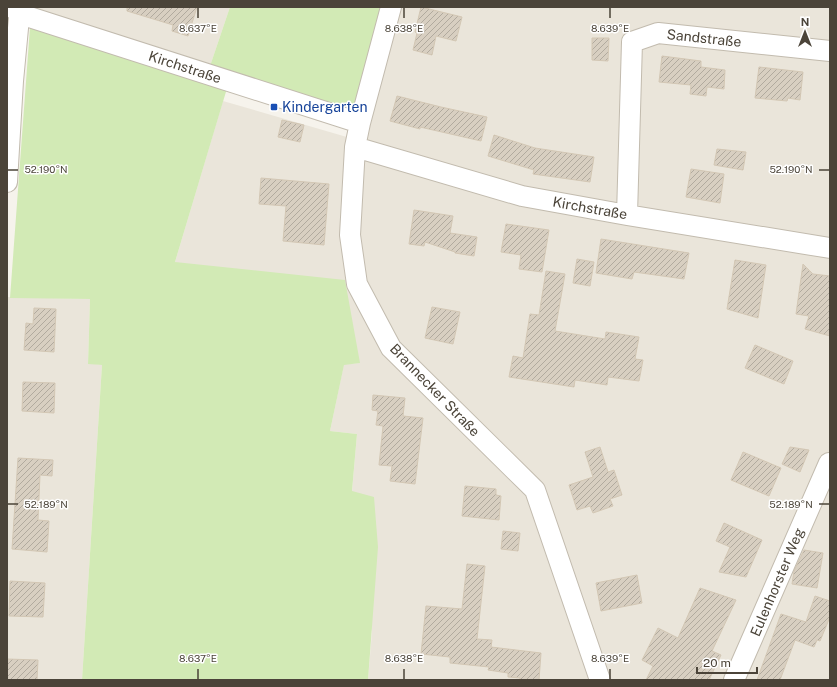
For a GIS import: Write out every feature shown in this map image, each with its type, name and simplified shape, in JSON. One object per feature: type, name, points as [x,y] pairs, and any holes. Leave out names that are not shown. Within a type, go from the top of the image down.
[{"type":"street","name":"Brannecker Straße","points":[[391,7],[360,123],[355,148],[350,235],[357,284],[391,348],[535,490],[600,680]]},
{"type":"street","name":"Kirchstraße","points":[[17,9],[360,123]]},
{"type":"street","points":[[7,182],[17,9]]},
{"type":"street","name":"Sandstraße","points":[[627,215],[632,42],[658,33],[830,51]]},
{"type":"street","name":"Kirchstraße","points":[[355,148],[522,196],[627,215],[830,248]]},
{"type":"street","name":"Eulenhorster Weg","points":[[734,680],[829,463]]},
{"type":"shaded area","points":[[7,7],[230,7],[208,72],[12,8],[7,75]]},
{"type":"shaded area","points":[[401,7],[830,7],[830,680],[368,680],[372,632],[352,492],[357,434],[330,431],[344,364],[360,363],[175,262],[223,101],[364,142]]},
{"type":"shaded area","points":[[7,297],[90,299],[88,363],[102,365],[82,680],[7,680]]},
{"type":"green space","points":[[230,7],[381,7],[361,92],[353,105],[343,108],[231,75],[175,262],[345,280],[360,363],[344,365],[330,431],[357,434],[352,491],[374,497],[378,547],[368,680],[82,680],[102,365],[88,364],[90,299],[10,298],[31,14],[208,72]]},
{"type":"building","points":[[127,7],[197,7],[188,36],[172,31],[173,25],[127,11]]},
{"type":"building","points":[[421,7],[462,17],[456,41],[436,36],[432,55],[413,50],[417,33],[415,32]]},
{"type":"building","points":[[592,38],[609,38],[608,61],[592,60]]},
{"type":"building","points":[[662,56],[701,61],[701,67],[725,70],[724,89],[707,87],[706,96],[690,94],[691,85],[659,82]]},
{"type":"building","points":[[759,67],[803,72],[800,100],[788,98],[787,101],[755,98]]},
{"type":"building","points":[[397,96],[487,117],[481,141],[420,127],[420,129],[390,121]]},
{"type":"building","points":[[282,120],[304,125],[300,142],[278,137]]},
{"type":"building","points":[[494,135],[535,148],[594,157],[590,182],[533,174],[534,170],[488,156]]},
{"type":"building","points":[[717,149],[746,152],[743,170],[714,165]]},
{"type":"building","points":[[691,169],[724,174],[720,203],[686,197]]},
{"type":"building","points":[[261,178],[329,184],[324,245],[283,241],[286,206],[259,204]]},
{"type":"building","points":[[414,210],[453,216],[450,233],[477,237],[474,256],[455,253],[425,242],[424,246],[409,244]]},
{"type":"building","points":[[506,224],[549,230],[542,272],[519,269],[521,255],[501,252]]},
{"type":"building","points":[[601,239],[689,253],[684,279],[634,272],[632,279],[596,273]]},
{"type":"building","points":[[577,259],[594,262],[590,286],[573,283]]},
{"type":"building","points":[[735,260],[766,265],[758,318],[727,309]]},
{"type":"building","points":[[803,264],[813,274],[830,276],[830,336],[805,329],[809,316],[796,314]]},
{"type":"building","points":[[546,271],[565,274],[555,331],[605,339],[606,332],[639,337],[635,359],[643,360],[639,381],[608,377],[607,385],[575,380],[574,387],[509,377],[513,356],[523,358],[530,314],[539,315]]},
{"type":"building","points":[[432,307],[460,312],[453,344],[425,338]]},
{"type":"building","points":[[34,308],[56,309],[54,352],[24,350],[26,323],[33,324]]},
{"type":"building","points":[[755,345],[793,361],[784,384],[745,368]]},
{"type":"building","points":[[23,382],[55,383],[54,413],[22,411]]},
{"type":"building","points":[[373,395],[405,398],[403,416],[423,418],[415,484],[390,481],[392,466],[379,465],[383,426],[376,425],[378,411],[372,410]]},
{"type":"building","points":[[600,447],[608,472],[614,470],[622,495],[610,499],[613,506],[593,513],[590,506],[577,510],[569,485],[593,477],[585,452]]},
{"type":"building","points":[[790,447],[809,450],[800,472],[782,464]]},
{"type":"building","points":[[743,452],[781,468],[769,496],[731,480]]},
{"type":"building","points":[[18,458],[53,460],[52,476],[40,475],[38,520],[49,521],[47,552],[12,549]]},
{"type":"building","points":[[465,486],[496,489],[496,495],[501,496],[499,520],[462,516]]},
{"type":"building","points":[[724,523],[762,540],[746,577],[719,572],[730,547],[716,541]]},
{"type":"building","points":[[503,531],[520,533],[518,551],[501,549]]},
{"type":"building","points":[[804,550],[823,553],[817,588],[792,584],[794,571]]},
{"type":"building","points":[[467,564],[485,566],[477,639],[492,640],[491,647],[541,653],[539,680],[520,680],[520,678],[508,677],[508,673],[488,670],[489,667],[450,663],[450,657],[421,654],[426,606],[462,609]]},
{"type":"building","points":[[637,575],[642,603],[601,611],[596,583]]},
{"type":"building","points":[[10,581],[45,583],[43,617],[9,616]]},
{"type":"building","points":[[700,588],[736,600],[712,651],[721,655],[709,680],[646,680],[653,666],[642,660],[658,628],[678,638]]},
{"type":"building","points":[[815,596],[830,601],[830,617],[820,641],[817,640],[814,647],[795,640],[780,680],[757,680],[781,614],[806,622]]},
{"type":"building","points":[[7,659],[38,660],[37,680],[7,680]]},
{"type":"place","name":"Kindergarten","points":[[274,107]]}]
